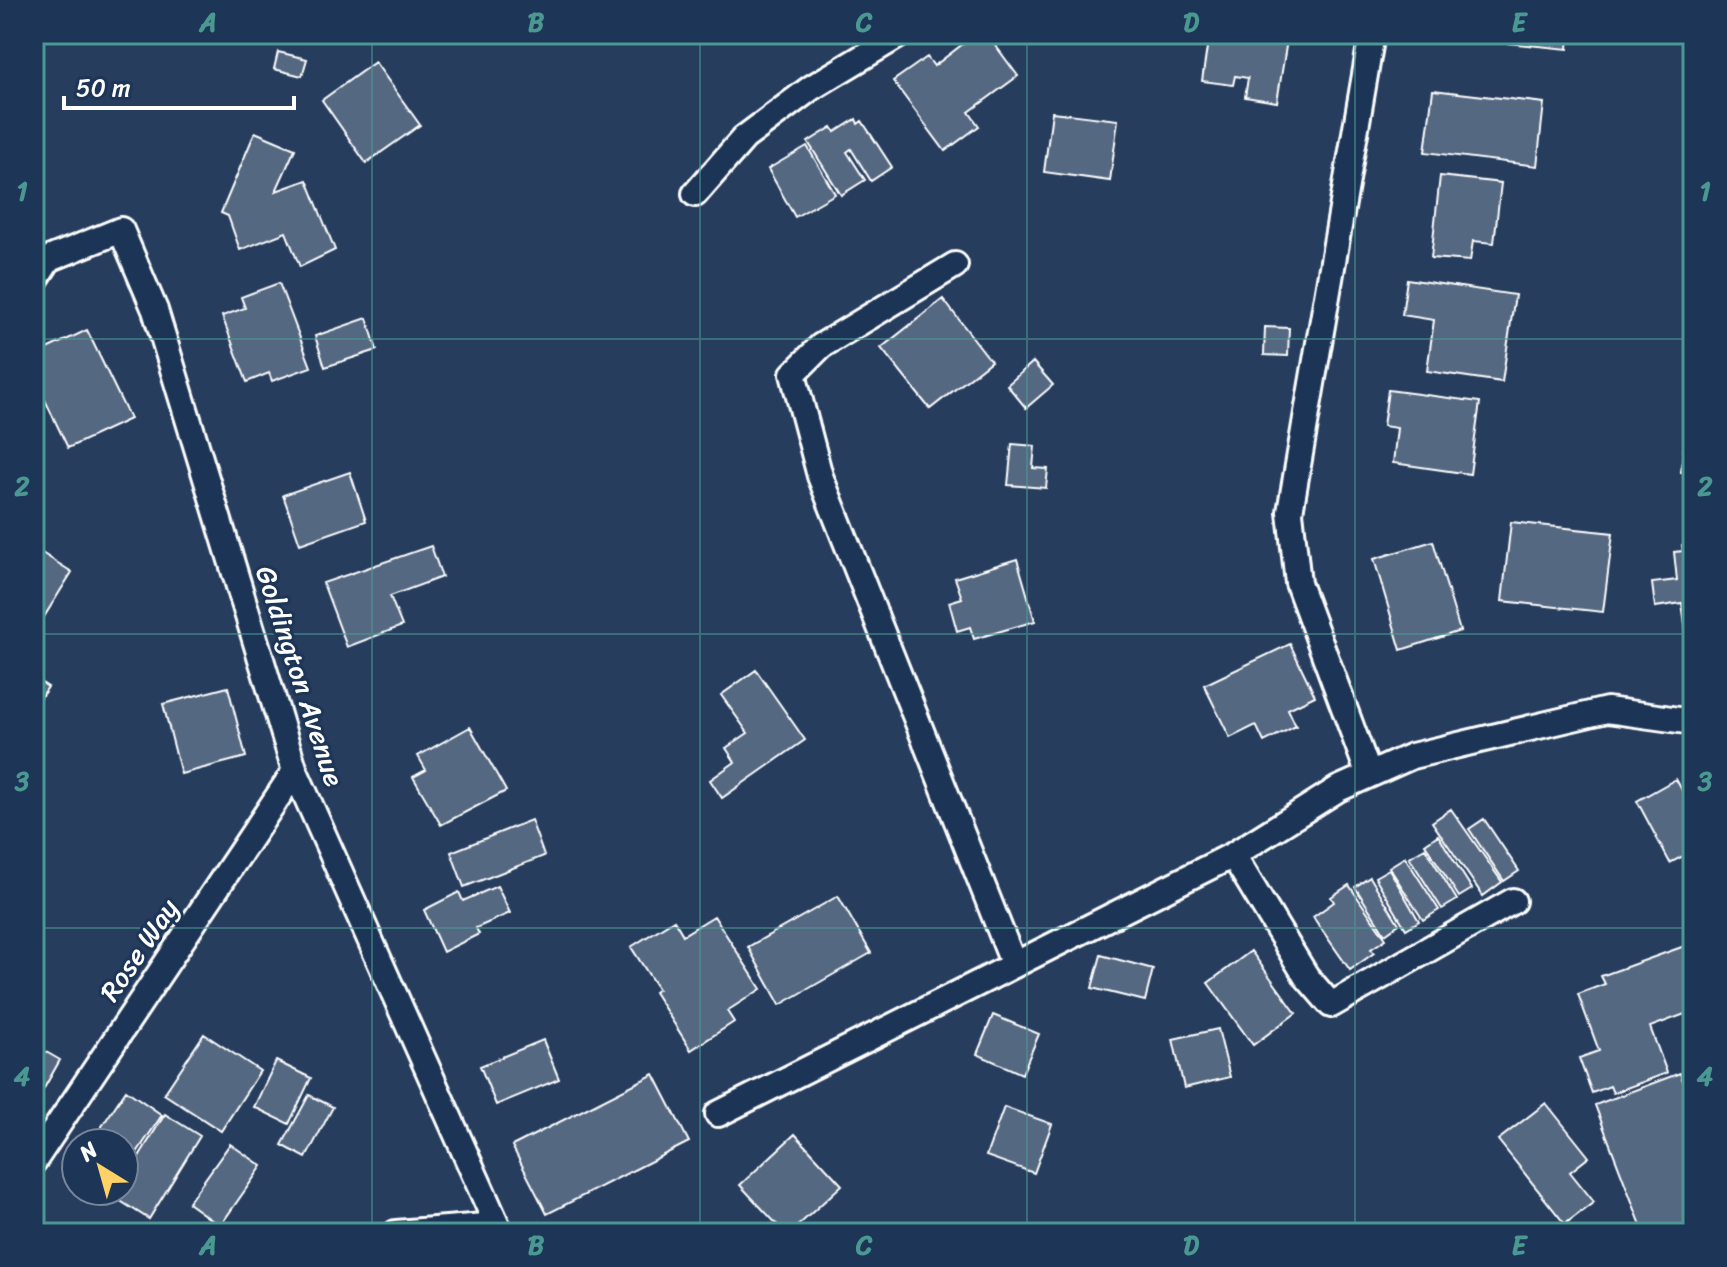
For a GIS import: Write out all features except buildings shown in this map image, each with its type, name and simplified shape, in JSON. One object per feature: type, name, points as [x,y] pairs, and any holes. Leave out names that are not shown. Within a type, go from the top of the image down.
[{"type":"street","points":[[695,194],[744,138],[811,88],[901,34]]},
{"type":"street","points":[[1369,775],[1298,583],[1290,512],[1372,34]]},
{"type":"street","name":"Goldington Avenue","points":[[34,282],[49,259],[121,230],[155,310],[295,771],[497,1225],[396,1233]]},
{"type":"street","points":[[955,265],[821,346],[793,374],[820,476],[1014,965]]},
{"type":"street","points":[[718,1114],[1233,855],[1338,789],[1412,756],[1607,710],[1693,722]]},
{"type":"street","name":"Rose Way","points":[[34,1161],[295,771]]},
{"type":"street","points":[[1233,855],[1306,976],[1331,1005],[1513,901]]}]
